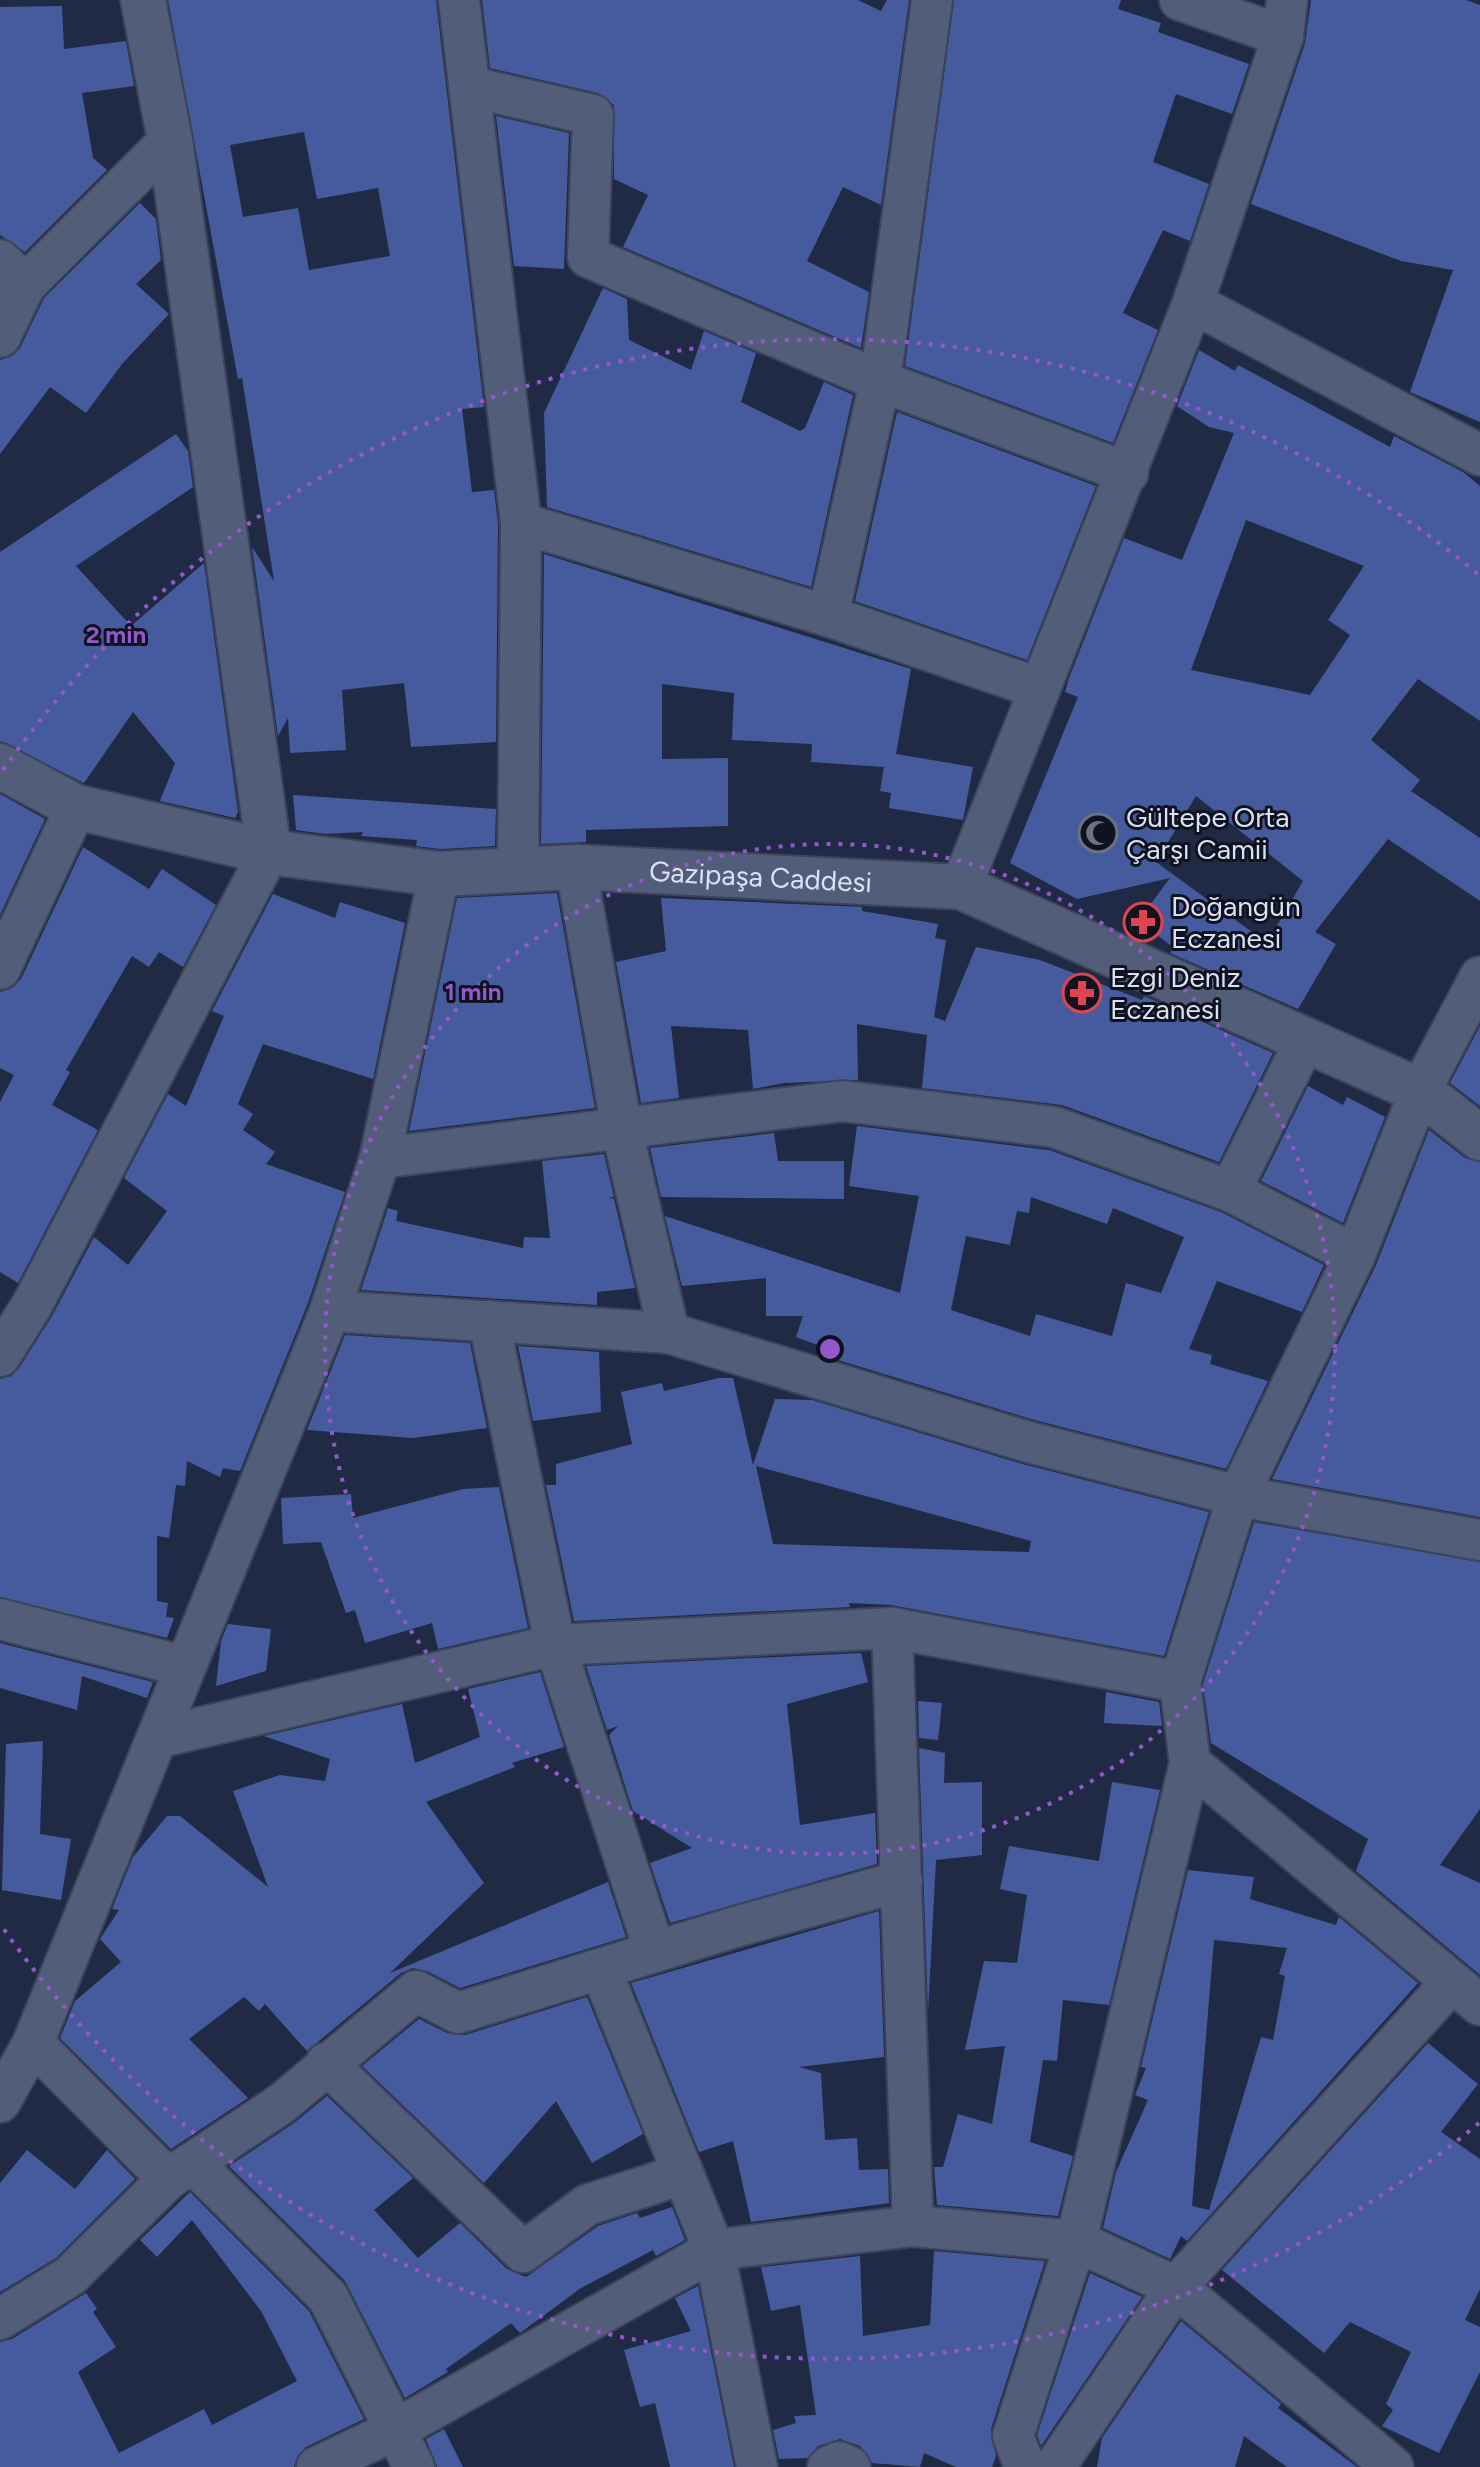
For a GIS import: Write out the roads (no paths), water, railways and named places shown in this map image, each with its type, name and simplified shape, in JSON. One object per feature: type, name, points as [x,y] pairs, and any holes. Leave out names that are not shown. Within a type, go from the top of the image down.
[{"type":"street","points":[[0,1356],[16,1297],[269,852],[170,140],[143,0]]},
{"type":"street","points":[[459,0],[521,523],[518,870]]},
{"type":"street","points":[[828,616],[880,381],[932,0]]},
{"type":"street","points":[[961,887],[1193,303],[1285,18],[1180,0]]},
{"type":"street","points":[[471,87],[593,115],[588,257],[880,381],[1128,473]]},
{"type":"street","points":[[0,337],[12,273],[170,140]]},
{"type":"street","points":[[1193,303],[1480,455]]},
{"type":"street","points":[[521,523],[828,616],[1038,688]]},
{"type":"street","name":"Gazipaşa Caddesi","points":[[0,766],[76,807],[269,852],[439,874],[576,867],[961,887],[1420,1091],[1480,1138]]},
{"type":"street","points":[[0,969],[76,807]]},
{"type":"street","points":[[576,867],[622,1130],[669,1333]]},
{"type":"street","points":[[0,2102],[33,2043],[160,1737],[183,1666],[330,1311],[380,1158],[439,874]]},
{"type":"street","points":[[1025,2467],[1013,2436],[1076,2241],[1190,1763],[1180,1682],[1238,1496],[1355,1255],[1420,1091],[1480,977]]},
{"type":"street","points":[[1230,1191],[1305,1041]]},
{"type":"street","points":[[380,1158],[843,1101],[1054,1127],[1230,1191],[1355,1255]]},
{"type":"street","points":[[330,1311],[669,1333],[1025,1441],[1238,1496],[1480,1540]]},
{"type":"street","points":[[489,1321],[555,1645],[655,1952]]},
{"type":"street","points":[[0,1619],[183,1666]]},
{"type":"street","points":[[160,1737],[555,1645],[892,1628],[1180,1682]]},
{"type":"street","points":[[892,1628],[913,2226]]},
{"type":"street","points":[[1055,2467],[1176,2287],[1465,1994],[1190,1763]]},
{"type":"street","points":[[0,2319],[70,2276],[180,2171],[281,2104],[326,2063],[416,1991],[458,2013],[902,1881]]},
{"type":"street","points":[[601,1970],[714,2250],[757,2467]]},
{"type":"street","points":[[33,2043],[328,2297],[414,2467]]},
{"type":"street","points":[[326,2063],[523,2252],[587,2205],[683,2174]]},
{"type":"street","points":[[317,2467],[397,2429],[714,2250],[913,2226],[1076,2241],[1176,2287],[1393,2467]]},
{"type":"street","points":[[828,2467],[839,2462],[850,2467]]},
{"type":"place","name":"Gültepe Orta Çarşı Camii","points":[[1098,833]]},
{"type":"place","name":"Doğangün Eczanesi","points":[[1143,922]]},
{"type":"place","name":"Ezgi Deniz Eczanesi","points":[[1082,993]]}]
